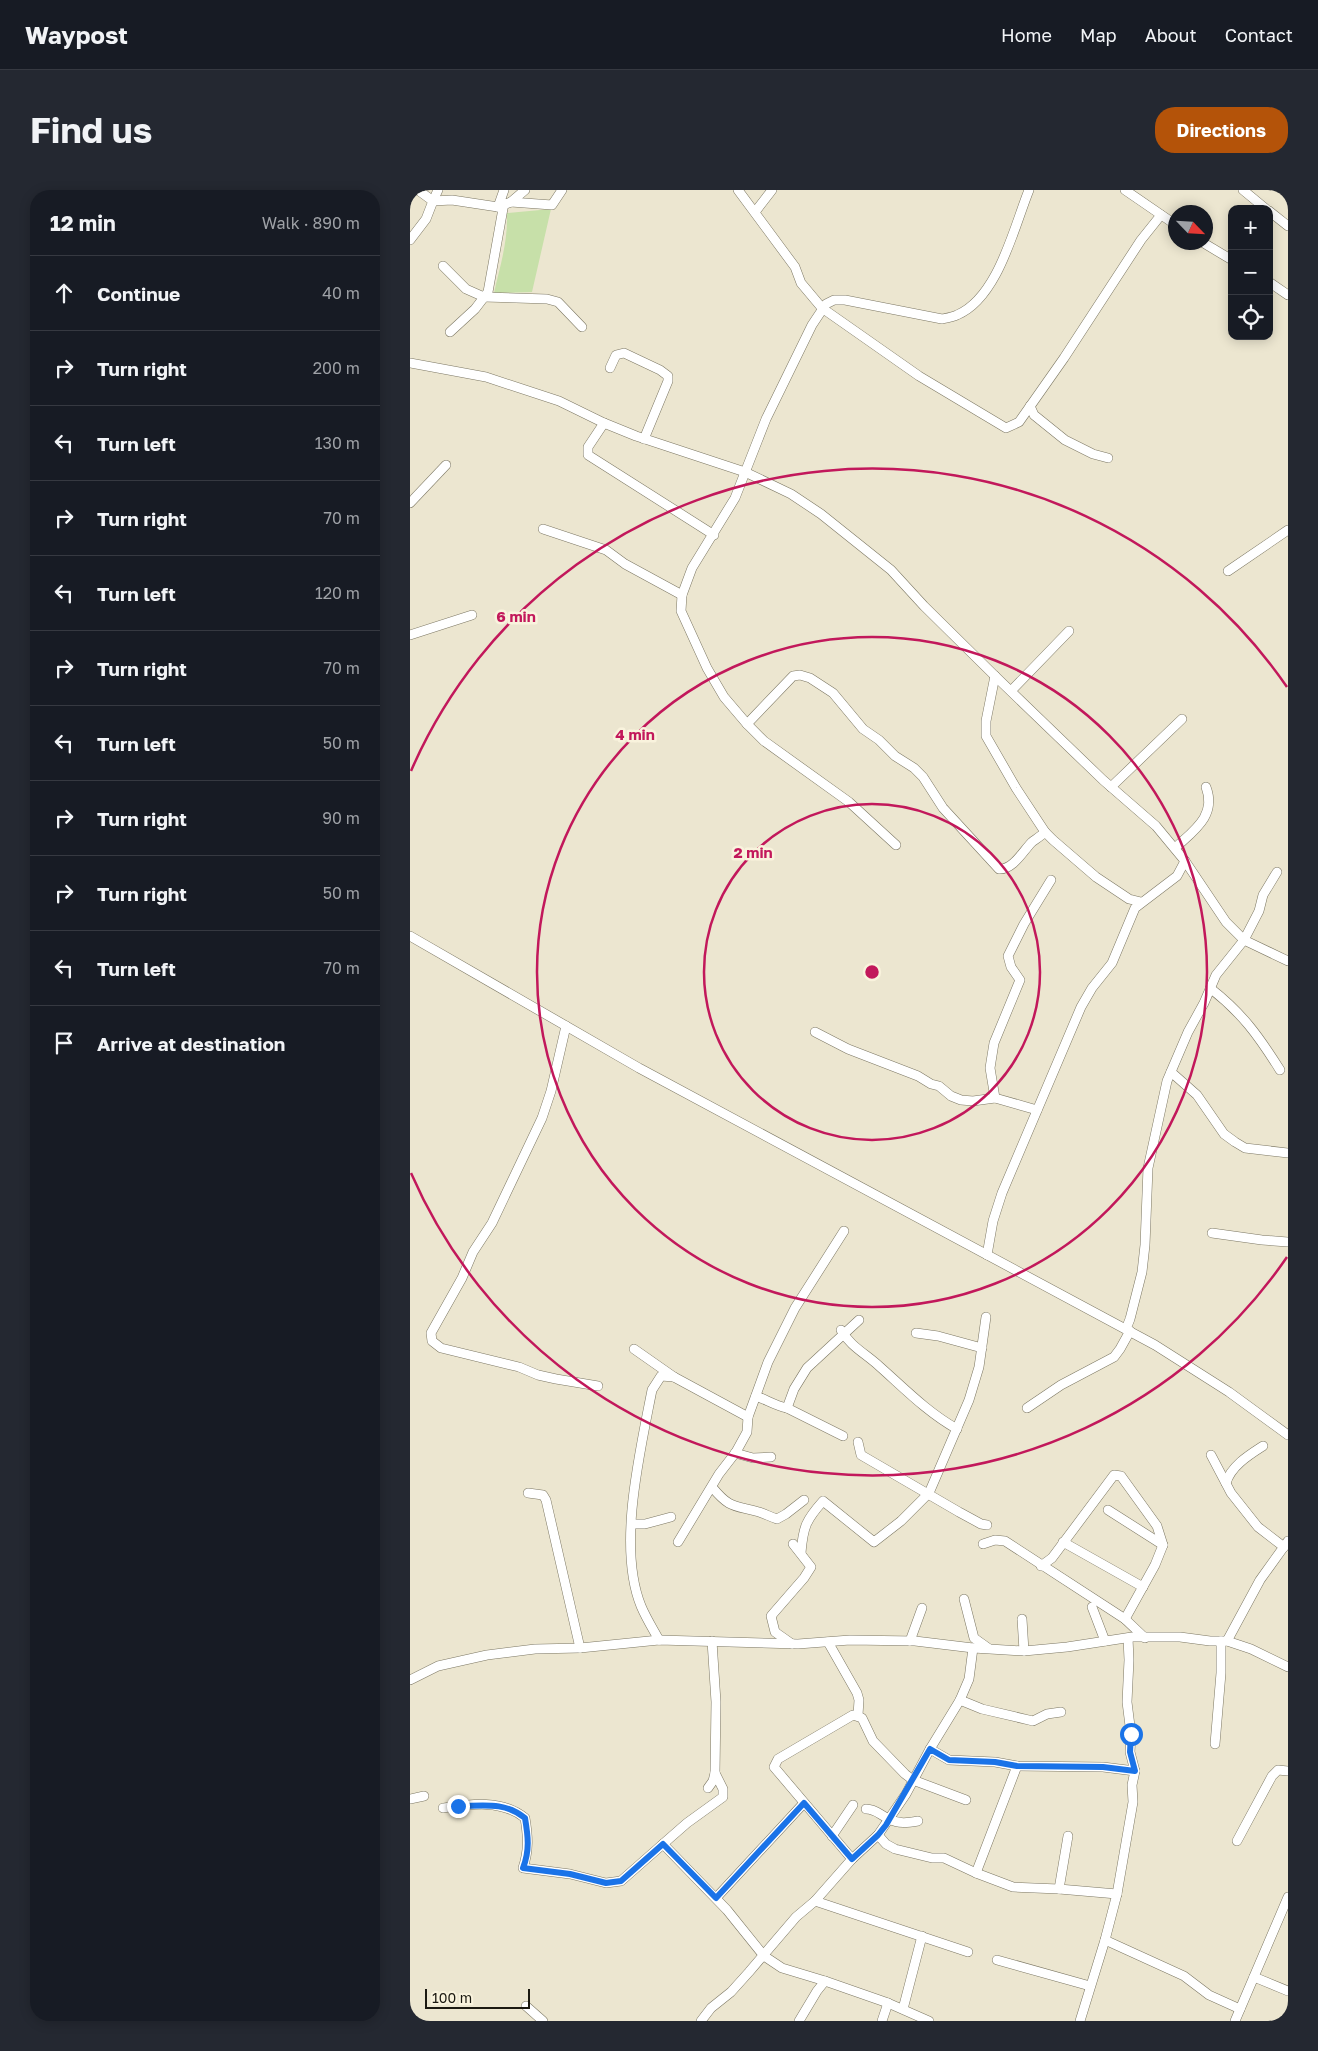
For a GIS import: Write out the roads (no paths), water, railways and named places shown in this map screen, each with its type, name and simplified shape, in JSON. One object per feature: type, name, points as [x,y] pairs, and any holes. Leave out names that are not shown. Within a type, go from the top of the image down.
[{"type":"street","points":[[418,190],[433,201],[452,200],[552,205],[562,190]]},
{"type":"street","points":[[410,240],[426,219],[438,190]]},
{"type":"street","points":[[450,332],[475,309],[488,292],[504,204],[504,190]]},
{"type":"street","points":[[504,204],[525,190]]},
{"type":"street","points":[[738,190],[794,267],[801,283],[822,308],[919,376],[1000,425],[1010,428],[1019,422],[1064,358],[1141,240],[1161,216]]},
{"type":"street","points":[[755,212],[772,190]]},
{"type":"street","points":[[896,844],[850,802],[764,742],[747,724],[724,697],[707,668],[681,611],[682,595],[692,568],[701,551],[714,535],[735,498],[766,419],[822,308],[834,300],[845,300],[942,319],[958,315],[981,296],[999,268],[1010,244],[1029,190]]},
{"type":"street","points":[[1126,190],[1168,220]]},
{"type":"street","points":[[1243,190],[1261,205]]},
{"type":"street","points":[[1273,214],[1288,225]]},
{"type":"street","points":[[1213,249],[1228,258]]},
{"type":"street","points":[[443,266],[466,289],[484,298],[547,299],[558,302],[582,326]]},
{"type":"street","points":[[1273,285],[1288,295]]},
{"type":"street","points":[[610,368],[616,355],[624,353],[668,376],[668,381],[644,439]]},
{"type":"street","points":[[412,366],[486,377],[558,401],[604,423],[644,439],[745,472],[791,494],[821,514],[891,570],[924,606],[995,676],[1111,787],[1156,826],[1185,860],[1226,922],[1244,940],[1288,961]]},
{"type":"street","points":[[1027,410],[1072,445],[1108,458]]},
{"type":"street","points":[[604,423],[588,447],[588,455],[714,535]]},
{"type":"street","points":[[410,503],[446,465]]},
{"type":"street","points":[[543,529],[606,550],[625,564],[682,595]]},
{"type":"street","points":[[1228,571],[1288,530]]},
{"type":"street","points":[[410,635],[472,615]]},
{"type":"street","points":[[1011,690],[1069,631]]},
{"type":"street","points":[[747,724],[793,676],[800,675],[810,678],[833,693],[863,729],[879,740],[895,756],[914,768],[944,808],[999,869],[1004,869],[1010,865],[1032,842],[1045,832]]},
{"type":"street","points":[[995,676],[986,728],[988,742],[1016,788],[1045,832],[1083,868],[1129,899],[1141,902]]},
{"type":"street","points":[[1111,787],[1182,719]]},
{"type":"street","points":[[1175,848],[1199,826],[1205,817],[1210,802],[1206,787]]},
{"type":"street","points":[[986,1255],[993,1220],[1002,1194],[1065,1049],[1081,1007],[1092,988],[1112,963],[1135,910],[1141,902],[1177,876],[1185,860]]},
{"type":"street","points":[[1027,1408],[1061,1385],[1114,1357],[1121,1348],[1128,1330],[1142,1272],[1148,1168],[1168,1081],[1210,988],[1221,967],[1244,940],[1259,911],[1263,895],[1277,872]]},
{"type":"street","points":[[1177,876],[1195,875]]},
{"type":"street","points":[[995,1098],[990,1068],[994,1043],[1020,980],[1011,967],[1008,956],[1024,924],[1051,880]]},
{"type":"street","points":[[1129,899],[1135,910]]},
{"type":"street","points":[[410,936],[639,1068],[1128,1330],[1229,1392],[1288,1435]]},
{"type":"street","points":[[1210,988],[1231,1004],[1248,1022],[1280,1070]]},
{"type":"street","points":[[566,1026],[551,1091],[542,1118],[492,1223],[473,1252],[453,1294],[436,1323],[431,1333],[431,1339],[434,1344],[441,1348],[519,1367],[538,1375],[598,1386]]},
{"type":"street","points":[[815,1032],[848,1050],[918,1076],[931,1084],[939,1086],[961,1100],[973,1101],[995,1098],[1037,1110]]},
{"type":"street","points":[[1171,1072],[1197,1095],[1224,1134],[1235,1142],[1245,1148],[1288,1153]]},
{"type":"street","points":[[678,1542],[748,1432],[748,1417],[768,1362],[795,1308],[844,1231]]},
{"type":"street","points":[[1212,1233],[1288,1242]]},
{"type":"street","points":[[801,1553],[803,1529],[814,1510],[823,1501],[874,1542],[901,1521],[929,1493],[969,1400],[979,1367],[986,1317]]},
{"type":"street","points":[[788,1408],[794,1389],[808,1368],[842,1332],[859,1320]]},
{"type":"street","points":[[842,1332],[855,1348],[872,1360],[920,1404],[957,1430]]},
{"type":"street","points":[[916,1333],[938,1336],[982,1348]]},
{"type":"street","points":[[634,1349],[674,1377],[748,1417]]},
{"type":"street","points":[[659,1640],[641,1606],[634,1582],[630,1554],[634,1494],[652,1390],[661,1376],[674,1377]]},
{"type":"street","points":[[756,1396],[778,1407],[788,1408],[843,1436]]},
{"type":"street","points":[[858,1442],[862,1454],[981,1524],[987,1525]]},
{"type":"street","points":[[1226,1483],[1227,1478],[1237,1466],[1263,1446]]},
{"type":"street","points":[[735,1453],[753,1458],[771,1457]]},
{"type":"street","points":[[1211,1455],[1231,1493],[1258,1527],[1286,1544],[1260,1580],[1224,1641],[1215,1744]]},
{"type":"street","points":[[1041,1566],[1052,1558],[1114,1475],[1117,1474],[1124,1480],[1157,1526],[1163,1545],[1160,1556],[1125,1619]]},
{"type":"street","points":[[712,1487],[721,1498],[737,1508],[777,1519],[804,1500]]},
{"type":"street","points":[[528,1492],[543,1494],[546,1500],[580,1648]]},
{"type":"street","points":[[1108,1510],[1163,1545]]},
{"type":"street","points":[[632,1524],[645,1524],[671,1517]]},
{"type":"street","points":[[983,1544],[995,1540],[1005,1542],[1125,1619],[1145,1638]]},
{"type":"street","points":[[1063,1542],[1142,1587]]},
{"type":"street","points":[[792,1644],[775,1632],[771,1616],[804,1578],[811,1567],[794,1544]]},
{"type":"street","points":[[964,1599],[974,1638],[988,1648]]},
{"type":"street","points":[[1092,1607],[1104,1642]]},
{"type":"street","points":[[910,1641],[922,1608]]},
{"type":"street","points":[[1022,1619],[1024,1651]]},
{"type":"street","points":[[410,1680],[438,1666],[487,1655],[535,1649],[580,1648],[659,1640],[792,1644],[850,1640],[910,1641],[1024,1651],[1128,1638],[1180,1637],[1224,1641],[1252,1649],[1288,1667]]},
{"type":"street","points":[[1080,2021],[1117,1894],[1133,1802],[1132,1785],[1135,1771],[1130,1752],[1131,1734],[1127,1702],[1128,1638]]},
{"type":"street","points":[[708,1788],[713,1781],[714,1773],[716,1702],[712,1641]]},
{"type":"street","points":[[828,1642],[857,1693],[859,1700],[858,1715]]},
{"type":"street","points":[[701,2021],[711,2008],[731,1992],[764,1956],[796,1917],[815,1901],[852,1859],[878,1835],[960,1700],[969,1679],[973,1648]]},
{"type":"street","points":[[960,1700],[982,1709],[1033,1721],[1047,1714],[1061,1712]]},
{"type":"street","points":[[852,1859],[774,1767],[776,1762],[853,1715],[858,1715],[862,1718],[873,1741],[900,1770],[913,1780],[966,1800]]},
{"type":"street","points":[[930,1749],[949,1760],[995,1762],[1017,1766],[1103,1767],[1135,1771]]},
{"type":"street","points":[[976,1873],[1017,1766]]},
{"type":"street","points":[[1237,1841],[1272,1776],[1278,1770],[1288,1771]]},
{"type":"street","points":[[442,1808],[493,1804],[511,1809],[525,1818],[528,1855],[523,1868],[570,1874],[606,1883],[621,1881],[687,1823],[723,1797],[723,1789],[714,1773]]},
{"type":"street","points":[[410,1799],[424,1796]]},
{"type":"street","points":[[716,1898],[804,1803]]},
{"type":"street","points":[[832,1836],[853,1805]]},
{"type":"street","points":[[866,1810],[874,1810],[889,1819],[905,1824],[918,1821]]},
{"type":"street","points":[[878,1835],[886,1844],[895,1849],[932,1858],[944,1858],[1013,1887],[1059,1888],[1117,1894]]},
{"type":"street","points":[[1059,1888],[1068,1836]]},
{"type":"street","points":[[663,1844],[716,1898],[764,1956],[782,1968],[888,2003],[929,2021]]},
{"type":"street","points":[[1235,2021],[1286,1909],[1288,1897]]},
{"type":"street","points":[[815,1901],[968,1952]]},
{"type":"street","points":[[903,2009],[922,1936]]},
{"type":"street","points":[[1105,1940],[1184,1976],[1209,1995],[1240,2008]]},
{"type":"street","points":[[997,1960],[1090,1986]]},
{"type":"street","points":[[1254,1977],[1288,1991]]},
{"type":"street","points":[[799,2021],[825,1981]]},
{"type":"street","points":[[882,2021],[888,2003]]},
{"type":"street","points":[[526,2006],[543,2021]]}]
